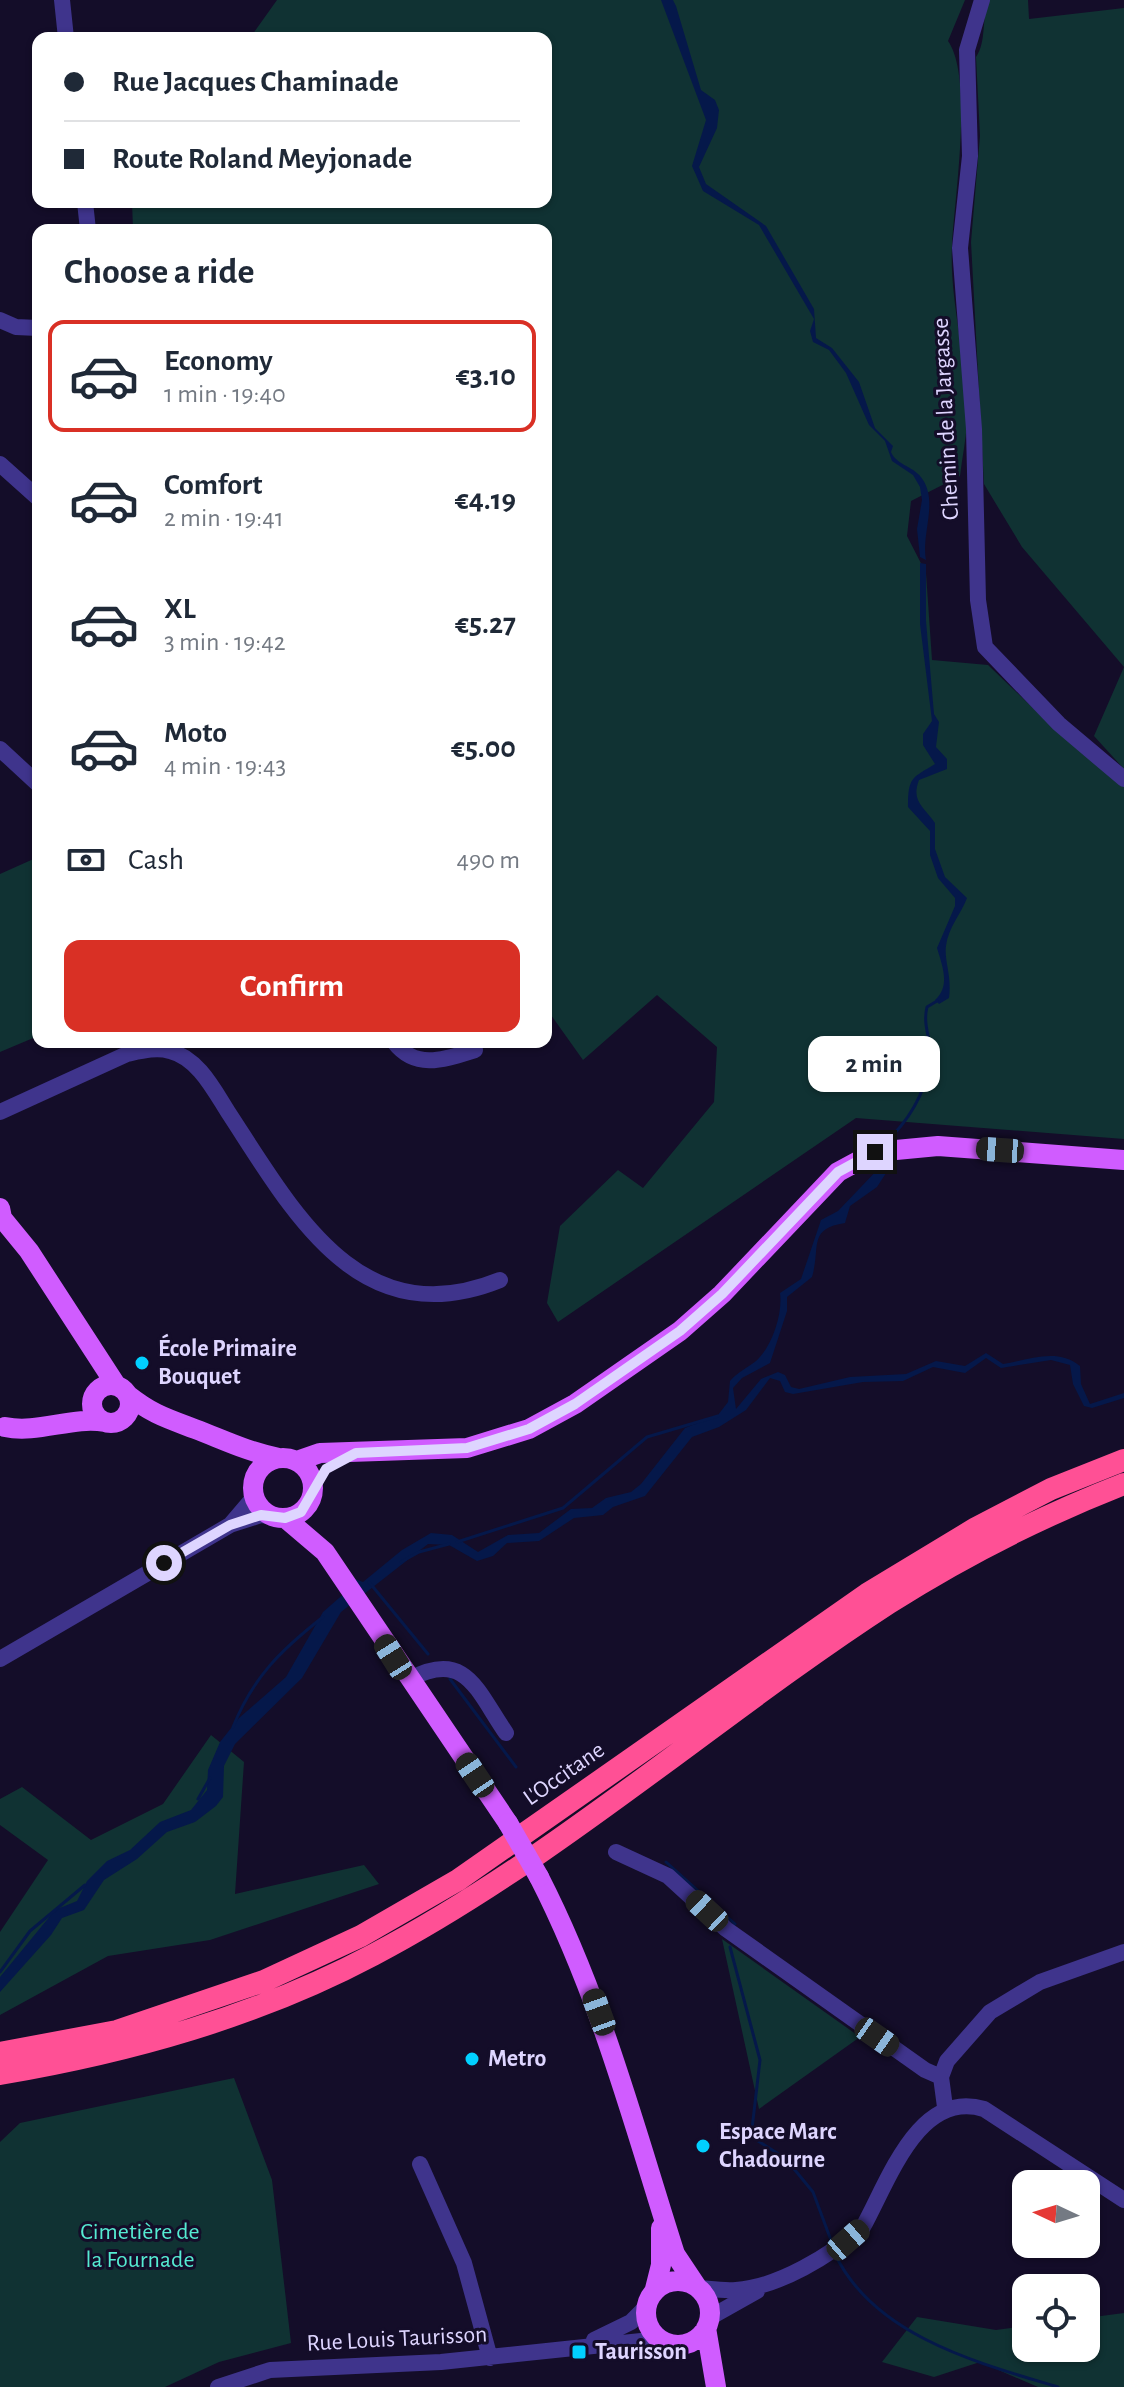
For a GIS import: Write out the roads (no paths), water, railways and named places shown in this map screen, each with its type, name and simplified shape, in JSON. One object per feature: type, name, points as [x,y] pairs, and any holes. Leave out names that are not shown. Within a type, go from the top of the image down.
[{"type":"highway","name":"L'Occitane","points":[[0,2053],[117,2031],[264,1981],[361,1936],[458,1880],[867,1594],[976,1528],[1051,1489],[1124,1460]]},
{"type":"highway","name":"L'Occitane","points":[[0,2074],[123,2051],[192,2030],[270,2002],[371,1956],[466,1901],[889,1603],[987,1546],[1066,1507],[1124,1484]]},
{"type":"main road","points":[[254,1489],[263,1465],[288,1459],[320,1453],[467,1448],[529,1429],[575,1404],[680,1331],[722,1294],[838,1172],[875,1152],[898,1147],[938,1146],[1124,1160]]},
{"type":"main road","points":[[0,1208],[2,1218],[92,1360],[108,1393],[128,1412],[112,1422]]},
{"type":"main road","points":[[3,1237],[40,1278]]},
{"type":"main road","points":[[108,1393],[152,1419],[288,1459],[309,1473],[325,1552]]},
{"type":"main road","points":[[108,1393],[95,1415],[112,1422]]},
{"type":"main road","points":[[3,1427],[76,1414],[108,1393]]},
{"type":"main road","points":[[3,1427],[20,1430],[91,1420],[152,1419]]},
{"type":"main road","points":[[220,1441],[254,1489],[263,1510],[281,1517],[325,1552],[508,1823],[539,1877],[560,1918],[605,2030],[675,2254],[709,2307],[714,2387]]},
{"type":"main road","points":[[281,1517],[301,1512],[326,1469],[356,1453]]},
{"type":"main road","points":[[660,2208],[661,2265],[651,2298],[648,2325],[698,2362],[714,2387]]},
{"type":"main road","points":[[651,2298],[671,2281],[698,2287]]},
{"type":"main road","points":[[667,2342],[693,2341],[708,2323]]},
{"type":"street","points":[[62,0],[65,32]]},
{"type":"street","name":"Chemin de la Jargasse","points":[[982,0],[967,50],[970,156],[960,248],[974,429],[978,600],[985,647],[1059,724],[1124,779]]},
{"type":"street","points":[[0,320],[16,327],[32,328]]},
{"type":"street","points":[[0,464],[32,493]]},
{"type":"street","points":[[0,749],[32,778]]},
{"type":"street","points":[[401,1048],[413,1059],[427,1061],[475,1050]]},
{"type":"street","points":[[0,1112],[127,1054],[150,1050],[171,1051],[186,1059],[204,1076],[310,1233],[349,1267],[417,1292],[462,1292],[500,1280]]},
{"type":"street","points":[[230,1525],[254,1489]]},
{"type":"street","points":[[0,1659],[230,1525],[261,1515],[281,1517]]},
{"type":"street","points":[[410,1679],[439,1666],[456,1668],[469,1679],[506,1733]]},
{"type":"street","points":[[616,1852],[668,1876],[726,1929],[764,1958],[900,2053],[941,2077]]},
{"type":"street","points":[[945,2107],[941,2077],[947,2061],[990,2012],[1012,1996],[1040,1982],[1124,1952]]},
{"type":"street","points":[[708,2323],[766,2282],[824,2254],[863,2227],[923,2124],[945,2107],[960,2104],[984,2109],[1124,2200]]},
{"type":"street","points":[[420,2164],[464,2263],[490,2358]]},
{"type":"street","points":[[698,2287],[736,2290],[766,2282]]},
{"type":"street","points":[[581,2345],[631,2322],[651,2298]]},
{"type":"street","points":[[581,2345],[667,2342]]},
{"type":"street","name":"Rue Louis Taurisson","points":[[218,2387],[270,2370],[490,2358],[581,2345]]},
{"type":"water","points":[[661,0],[673,0],[701,90],[715,100],[719,110],[717,128],[699,167],[706,184],[766,226],[814,309],[816,338],[832,348],[859,382],[875,428],[893,446],[891,452],[894,457],[923,480],[929,499],[926,560],[920,557],[917,529],[922,500],[920,487],[913,475],[892,461],[885,441],[869,425],[846,373],[829,350],[813,342],[810,331],[814,319],[759,225],[703,191],[692,166],[706,120]]},
{"type":"water","points":[[920,563],[926,564],[926,621],[934,714],[939,722],[936,747],[947,759],[947,769],[919,780],[916,793],[935,823],[935,849],[945,877],[967,898],[947,939],[949,998],[939,1004],[935,1000],[943,988],[944,975],[937,948],[955,906],[955,898],[938,878],[930,855],[930,831],[908,807],[910,784],[921,772],[935,764],[923,745],[923,734],[932,721],[920,624]]},
{"type":"water","points":[[882,1165],[890,1167],[877,1187],[850,1206],[845,1223],[833,1226],[820,1235],[812,1277],[787,1297],[787,1311],[770,1363],[742,1378],[733,1388],[736,1409],[761,1379],[778,1372],[785,1375],[791,1387],[799,1389],[850,1377],[906,1374],[936,1361],[965,1366],[986,1353],[1003,1364],[1043,1356],[1062,1357],[1080,1366],[1081,1384],[1090,1404],[1124,1393],[1124,1398],[1092,1408],[1084,1406],[1073,1384],[1070,1365],[1051,1360],[1001,1368],[986,1358],[965,1373],[933,1367],[903,1381],[863,1382],[793,1394],[785,1392],[780,1381],[770,1378],[746,1410],[719,1427],[692,1437],[645,1496],[613,1507],[603,1515],[574,1518],[539,1541],[507,1543],[493,1556],[477,1561],[449,1545],[428,1544],[341,1612],[302,1678],[235,1744],[224,1766],[223,1797],[216,1806],[195,1822],[167,1832],[137,1859],[104,1880],[84,1910],[62,1918],[51,1935],[0,1992],[0,1977],[55,1910],[77,1901],[87,1881],[107,1861],[130,1850],[160,1822],[191,1810],[207,1790],[208,1770],[220,1742],[239,1718],[286,1677],[323,1612],[347,1591],[355,1579],[363,1582],[402,1550],[431,1533],[452,1535],[478,1552],[508,1535],[539,1533],[571,1509],[592,1508],[606,1498],[631,1492],[641,1484],[685,1428],[718,1415],[728,1402],[730,1381],[756,1361],[767,1347],[778,1320],[780,1293],[801,1279],[821,1220],[838,1211]]},
{"type":"waterway","points":[[893,1135],[914,1107],[928,1073],[930,1050],[926,1013],[927,1007],[937,1001]]},
{"type":"waterway","points":[[457,1542],[563,1508],[647,1437],[718,1416]]},
{"type":"waterway","points":[[401,1562],[419,1552],[449,1544]]},
{"type":"waterway","points":[[369,1582],[428,1654]]},
{"type":"waterway","points":[[233,1727],[259,1679],[294,1641],[323,1617]]},
{"type":"waterway","points":[[450,1679],[516,1767]]},
{"type":"waterway","points":[[198,1799],[210,1778]]},
{"type":"waterway","points":[[666,1862],[735,1924]]},
{"type":"waterway","points":[[0,1972],[30,1931],[85,1885]]},
{"type":"waterway","points":[[730,1947],[760,2060],[752,2129],[758,2141],[785,2158],[813,2192],[832,2243]]},
{"type":"waterway","points":[[835,2254],[852,2282],[875,2306],[902,2326],[963,2356],[1058,2387]]},
{"type":"place","name":"École Primaire Bouquet","points":[[142,1363]]},
{"type":"place","name":"Metro","points":[[472,2059]]},
{"type":"place","name":"Espace Marc Chadourne","points":[[703,2146]]},
{"type":"place","name":"Taurisson","points":[[579,2352]]},
{"type":"park label","name":"Cimetière de la Fournade","points":[[140,2246]]}]
